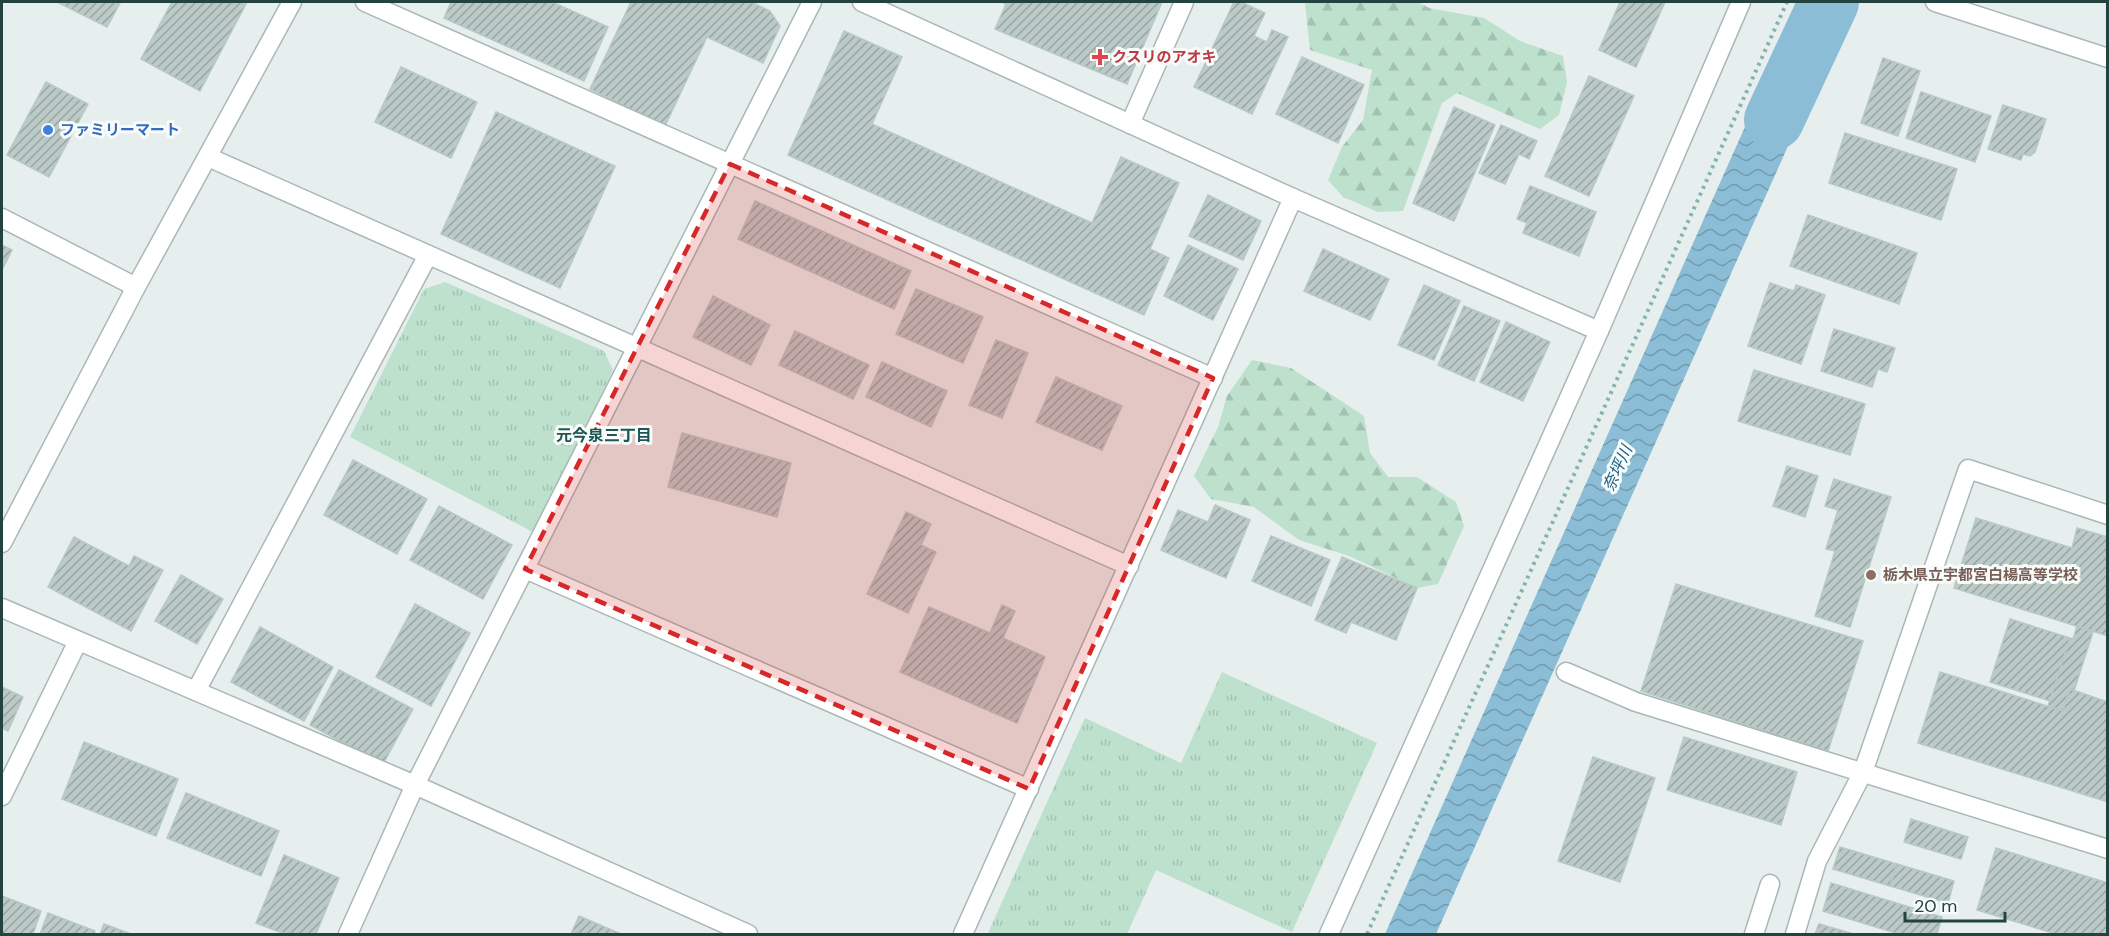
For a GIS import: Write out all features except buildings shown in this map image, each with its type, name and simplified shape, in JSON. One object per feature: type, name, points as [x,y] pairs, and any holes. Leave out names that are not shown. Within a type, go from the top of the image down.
[{"type":"street","points":[[2,543],[136,287],[292,2]]},
{"type":"street","points":[[365,2],[1213,378]]},
{"type":"street","points":[[348,934],[415,785],[812,2]]},
{"type":"street","points":[[862,2],[1293,198],[1599,332]]},
{"type":"street","points":[[1130,124],[1184,2]]},
{"type":"street","points":[[1329,934],[1599,332],[1741,2]]},
{"type":"street","points":[[1935,2],[2108,58]]},
{"type":"street","points":[[208,157],[1129,566]]},
{"type":"street","points":[[963,934],[1293,198]]},
{"type":"street","points":[[2,218],[136,287]]},
{"type":"street","points":[[196,691],[428,255]]},
{"type":"street","points":[[1795,934],[1817,861],[1863,772],[1968,469],[2108,515]]},
{"type":"street","points":[[525,568],[1029,789]]},
{"type":"street","points":[[2,608],[415,785],[748,934]]},
{"type":"street","points":[[2,796],[78,641]]},
{"type":"street","points":[[1566,672],[1636,702],[2108,849]]},
{"type":"street","points":[[1754,934],[1770,884]]},
{"type":"path","points":[[1367,934],[1787,2]]},
{"type":"highlighted area","points":[[730,164],[1213,378],[1029,789],[525,569]]},
{"type":"green space","points":[[1305,2],[1418,2],[1429,8],[1484,18],[1520,41],[1563,56],[1567,82],[1559,115],[1540,129],[1457,93],[1442,103],[1403,211],[1378,212],[1343,197],[1328,180],[1342,147],[1363,120],[1372,70],[1310,50]]},
{"type":"green space","points":[[445,282],[604,351],[613,370],[535,533],[350,437],[424,289]]},
{"type":"green space","points":[[1252,360],[1291,368],[1364,416],[1370,453],[1388,477],[1417,477],[1456,502],[1464,526],[1438,584],[1417,588],[1349,556],[1299,540],[1254,507],[1211,499],[1194,476],[1218,427],[1227,396]]},
{"type":"green space","points":[[1222,672],[1377,743],[1292,932],[1156,870],[1127,934],[988,933],[1085,718],[1181,763]]},
{"type":"water","points":[[1785,37],[1830,52],[1436,934],[1385,934]]},
{"type":"waterway","name":"奈坪川","points":[[1774,120],[1829,2]]},
{"type":"place","name":"クスリのアオキ","points":[[1100,57]]},
{"type":"place","name":"ファミリーマート","points":[[48,130]]},
{"type":"place","name":"栃木県立宇都宮白楊高等学校","points":[[1871,575]]},
{"type":"district","name":"元今泉三丁目","points":[[604,435]]}]
